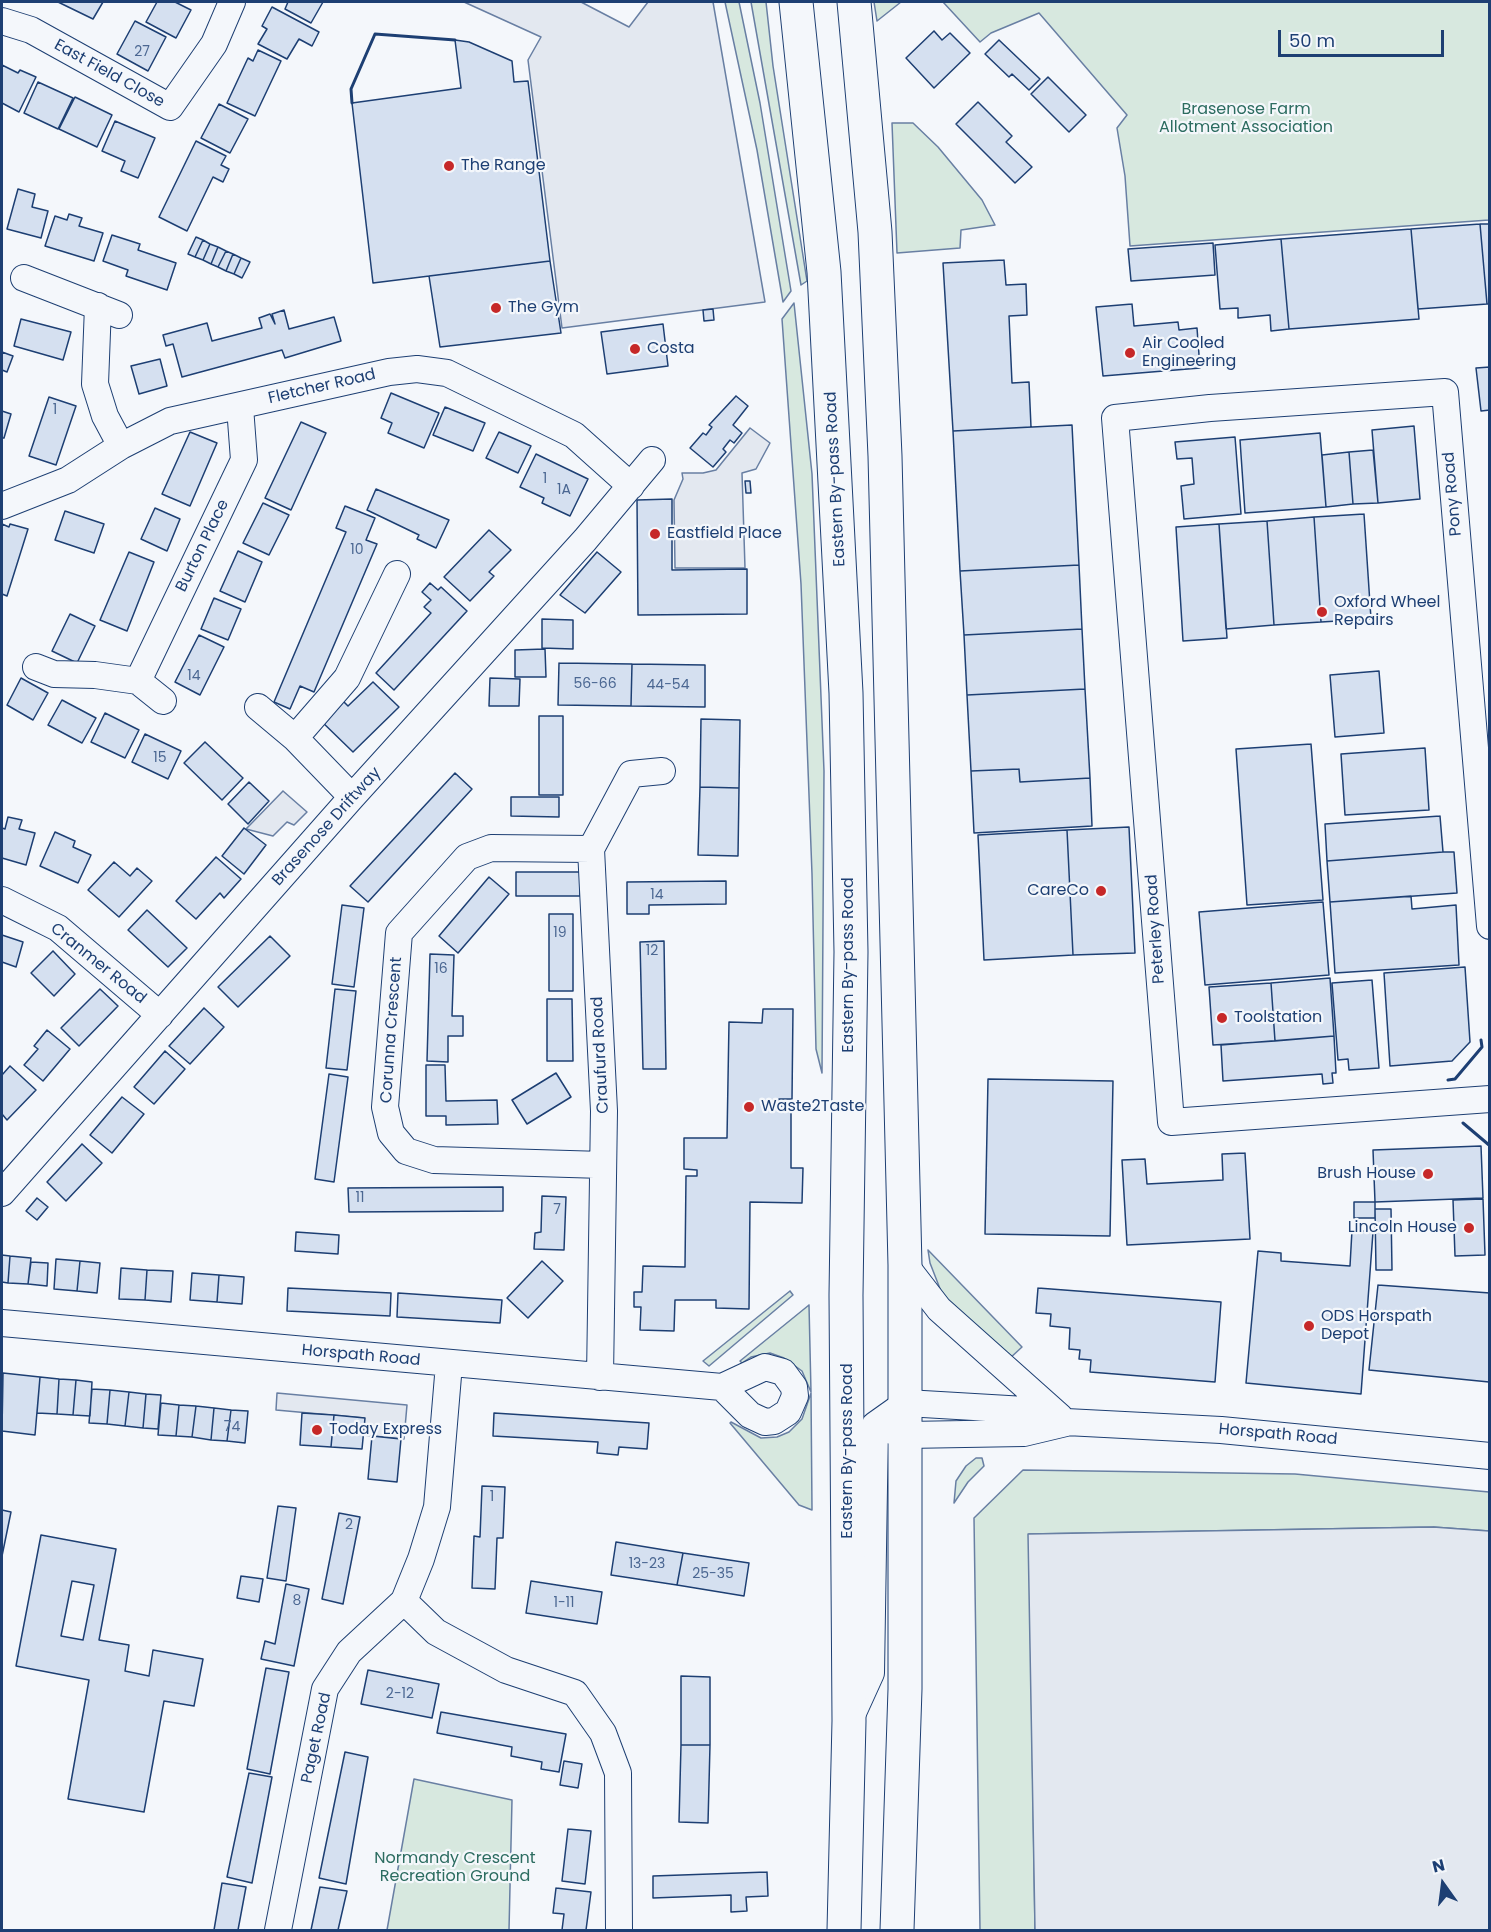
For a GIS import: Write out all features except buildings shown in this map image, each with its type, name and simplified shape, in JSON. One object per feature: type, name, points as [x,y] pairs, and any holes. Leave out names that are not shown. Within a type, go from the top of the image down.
[{"type":"highway","name":"Eastern By-pass Road","points":[[796,2],[824,272],[846,693],[851,952],[846,1295],[849,1720],[844,1930]]},
{"type":"highway","points":[[854,2],[875,232],[884,444],[905,1265],[905,1689],[897,1930]]},
{"type":"street","name":"East Field Close","points":[[2,21],[31,30],[170,107],[214,44],[232,2]]},
{"type":"street","points":[[24,278],[109,310],[95,384],[105,416],[121,446]]},
{"type":"street","name":"Fletcher Road","points":[[2,506],[68,480],[121,446],[170,421],[389,372],[417,369],[447,373],[574,435],[631,486]]},
{"type":"street","name":"Pony Road","points":[[1115,418],[1210,408],[1445,392],[1490,926]]},
{"type":"street","name":"Burton Place","points":[[138,681],[244,460],[240,407]]},
{"type":"street","name":"Peterley Road","points":[[1115,418],[1171,1122],[1490,1099]]},
{"type":"street","name":"Brasenose Driftway","points":[[2,1193],[652,460]]},
{"type":"street","points":[[295,738],[347,678],[397,574]]},
{"type":"street","points":[[36,667],[54,674],[94,675],[138,681],[164,701]]},
{"type":"street","points":[[258,707],[295,738],[352,797]]},
{"type":"street","points":[[591,849],[631,774],[662,771]]},
{"type":"street","name":"Corunna Crescent","points":[[591,849],[490,848],[467,856],[399,933],[385,1107],[391,1133],[406,1151],[434,1160],[603,1165]]},
{"type":"street","name":"Craufurd Road","points":[[591,849],[604,1111],[600,1377]]},
{"type":"street","name":"Cranmer Road","points":[[2,900],[58,928],[160,1015]]},
{"type":"street","points":[[905,1265],[939,1310],[1066,1422]]},
{"type":"street","name":"Horspath Road","points":[[2,1323],[722,1387]]},
{"type":"street","name":"Paget Road","points":[[278,1930],[325,1689],[349,1652],[404,1601],[421,1559],[437,1507],[449,1364]]},
{"type":"street","name":"Horspath Road","points":[[848,1399],[875,1425],[906,1419],[1024,1433],[1066,1422],[1221,1430],[1490,1456]]},
{"type":"street","points":[[849,1720],[871,1673],[875,1425]]},
{"type":"street","points":[[404,1601],[436,1632],[506,1670],[575,1693],[603,1733],[618,1773],[619,1930]]},
{"type":"green space","points":[[725,2],[739,2],[760,103],[791,291],[783,302],[757,150]]},
{"type":"green space","points":[[751,2],[766,2],[773,66],[807,281],[801,285]]},
{"type":"green space","points":[[874,2],[901,2],[877,21]]},
{"type":"green space","name":"Brasenose Farm Allotment Association","points":[[943,2],[1489,2],[1489,220],[1130,246],[1125,176],[1117,128],[1127,115],[1039,13],[991,33],[980,42]]},
{"type":"green space","points":[[892,123],[913,123],[938,147],[982,200],[995,225],[961,230],[960,248],[897,253]]},
{"type":"green space","points":[[794,303],[812,474],[824,771],[822,1073],[816,1049],[801,584],[782,319]]},
{"type":"green space","points":[[928,1250],[1022,1347],[1008,1360],[944,1299],[930,1263]]},
{"type":"green space","points":[[790,1291],[793,1295],[709,1366],[703,1361]]},
{"type":"green space","points":[[809,1305],[811,1392],[802,1371],[784,1358],[770,1353],[751,1357],[742,1363],[740,1361]]},
{"type":"green space","points":[[811,1393],[812,1510],[799,1505],[730,1423],[761,1438],[777,1437],[789,1432],[802,1419]]},
{"type":"green space","points":[[976,1458],[982,1458],[984,1466],[968,1482],[954,1503],[956,1481],[966,1466]]},
{"type":"green space","points":[[1023,1470],[1295,1474],[1489,1492],[1489,1531],[1433,1527],[1029,1534],[1035,1930],[980,1930],[974,1518]]},
{"type":"green space","name":"Normandy Crescent Recreation Ground","points":[[414,1779],[512,1800],[509,1930],[387,1930]]},
{"type":"shaded area","points":[[464,2],[581,2],[629,27],[648,2],[713,2],[765,302],[562,328],[528,60],[541,37]]},
{"type":"shaded area","points":[[750,428],[770,443],[756,469],[742,473],[745,568],[675,568],[674,500],[683,479],[682,473],[703,473],[716,470]]},
{"type":"shaded area","points":[[283,791],[307,812],[294,825],[287,822],[273,836],[246,829]]},
{"type":"shaded area","points":[[277,1393],[407,1405],[404,1439],[363,1435],[364,1418],[276,1410]]},
{"type":"shaded area","points":[[1433,1527],[1489,1531],[1489,1930],[1035,1930],[1028,1534]]},
{"type":"wall","points":[[352,103],[351,89],[375,34],[455,40]]},
{"type":"wall","points":[[1448,1080],[1455,1079],[1482,1047],[1481,1040]]},
{"type":"wall","points":[[1463,1123],[1489,1145]]},
{"type":"place","name":"The Range","points":[[449,166]]},
{"type":"place","name":"The Gym","points":[[496,308]]},
{"type":"place","name":"Costa","points":[[635,349]]},
{"type":"place","name":"Air Cooled Engineering","points":[[1130,353]]},
{"type":"place","name":"Eastfield Place","points":[[655,534]]},
{"type":"place","name":"Oxford Wheel Repairs","points":[[1322,612]]},
{"type":"place","name":"CareCo","points":[[1101,891]]},
{"type":"place","name":"Toolstation","points":[[1222,1018]]},
{"type":"place","name":"Waste2Taste","points":[[749,1107]]},
{"type":"place","name":"Brush House","points":[[1428,1174]]},
{"type":"place","name":"Lincoln House","points":[[1469,1228]]},
{"type":"place","name":"ODS Horspath Depot","points":[[1309,1326]]},
{"type":"place","name":"Today Express","points":[[317,1430]]}]
